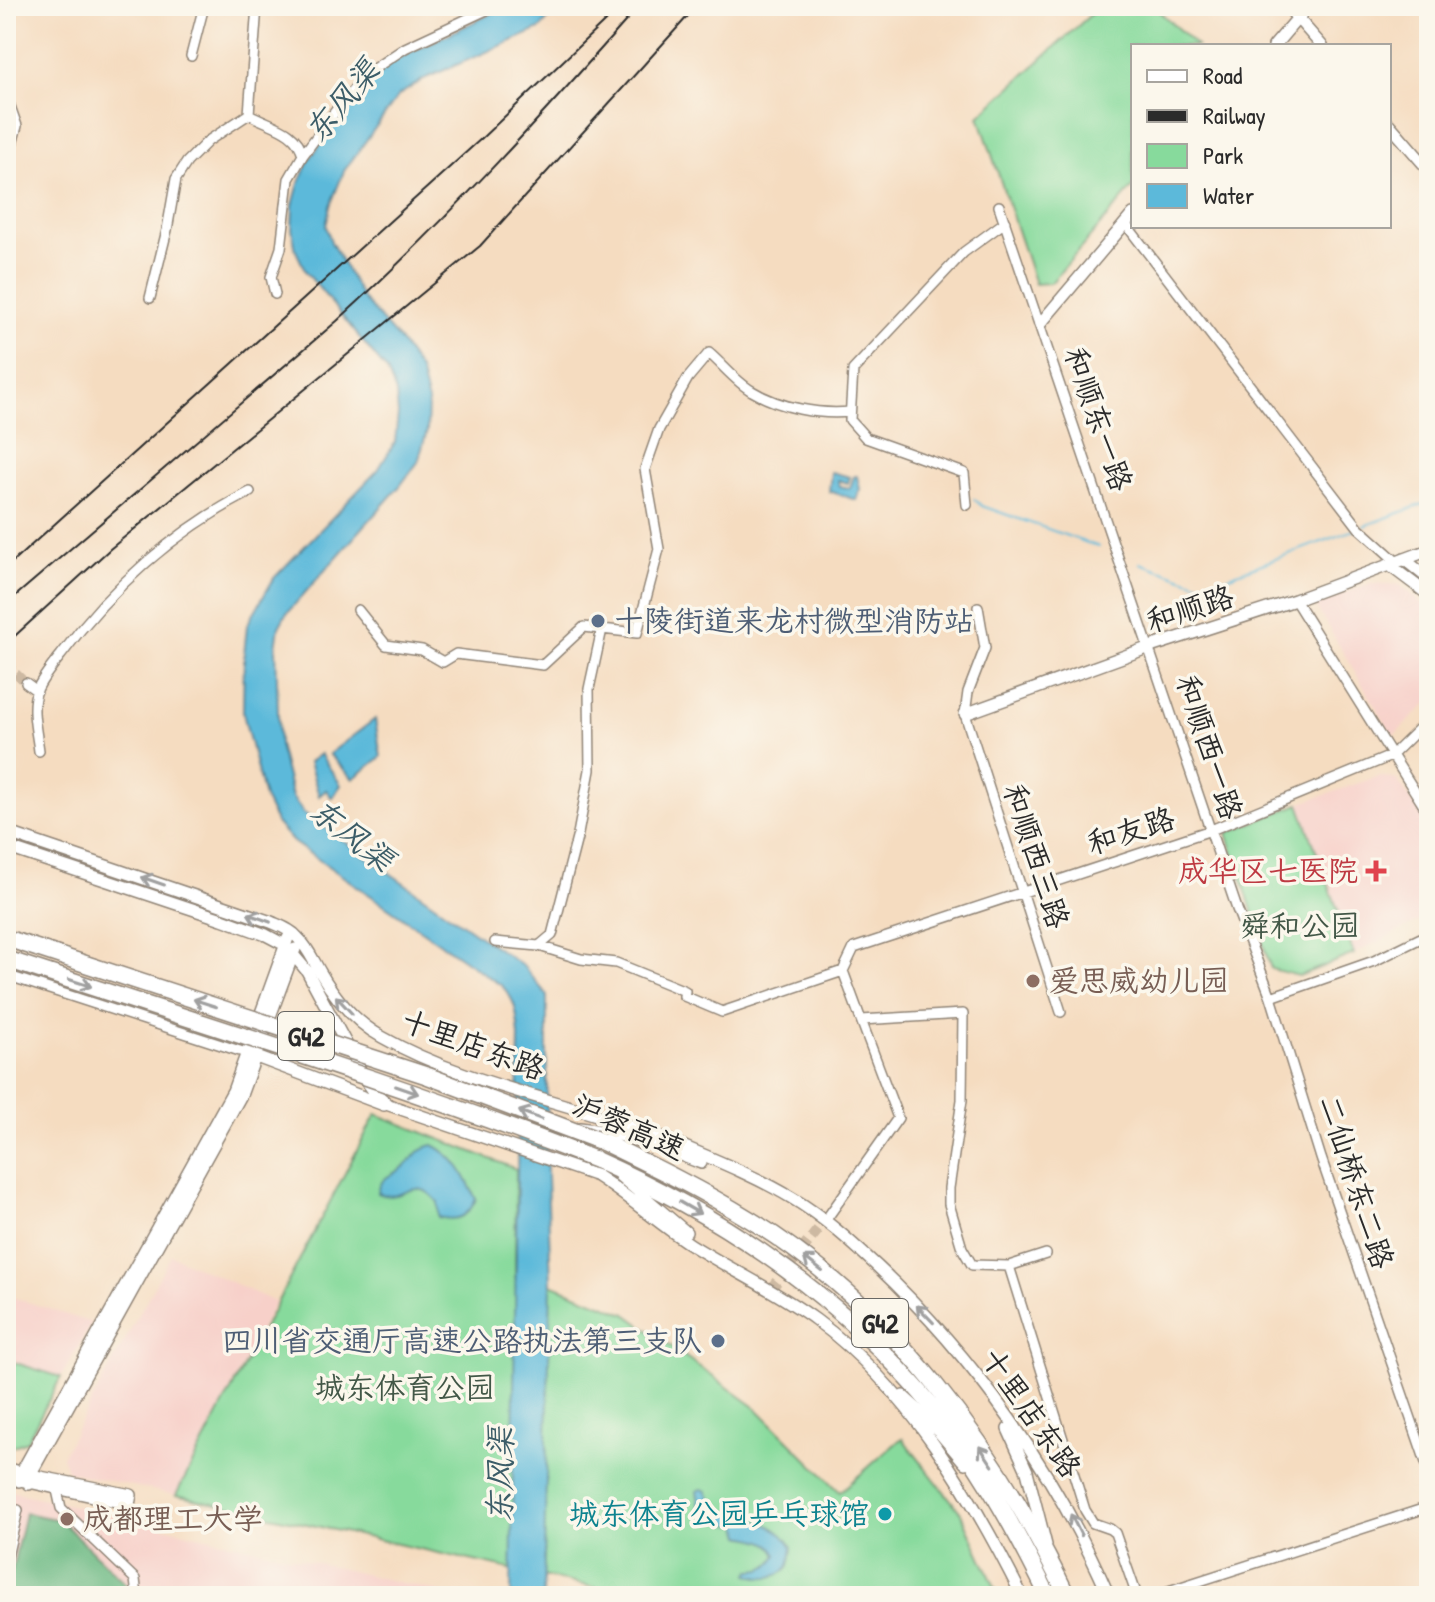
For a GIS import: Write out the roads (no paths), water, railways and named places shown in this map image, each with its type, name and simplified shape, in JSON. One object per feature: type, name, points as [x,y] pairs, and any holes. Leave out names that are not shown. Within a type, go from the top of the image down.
[{"type":"highway","name":"沪蓉高速","points":[[6,938],[428,1076],[557,1125],[606,1136],[751,1220],[869,1310],[936,1383],[1016,1500],[1067,1596]]},
{"type":"highway","name":"沪蓉高速","points":[[6,959],[512,1127],[601,1163],[664,1193],[740,1237],[798,1278],[850,1321],[911,1382],[947,1426],[1007,1518],[1048,1596]]},
{"type":"street","points":[[191,56],[204,6]]},
{"type":"street","points":[[249,114],[257,6]]},
{"type":"street","points":[[275,294],[271,277],[281,248],[289,179],[340,105],[369,72],[405,48],[495,6]]},
{"type":"street","points":[[1287,6],[1320,44]]},
{"type":"street","points":[[1276,44],[1308,6]]},
{"type":"street","points":[[6,95],[17,126],[6,166]]},
{"type":"street","points":[[249,114],[287,131],[298,140],[303,155]]},
{"type":"street","points":[[150,298],[176,179],[187,162],[208,141],[249,114]]},
{"type":"street","points":[[1391,126],[1429,170]]},
{"type":"street","name":"和顺东一路","points":[[999,206],[1150,647]]},
{"type":"street","points":[[1040,324],[1129,218]]},
{"type":"street","points":[[967,505],[964,473],[866,438],[850,420],[853,370],[964,252],[1005,222]]},
{"type":"street","points":[[1136,228],[1359,528],[1429,595]]},
{"type":"street","points":[[358,610],[386,645],[422,650],[443,662],[456,654],[543,665],[584,627],[637,633],[659,549],[645,469],[659,429],[688,378],[709,353],[751,391],[773,401],[832,414],[850,412]]},
{"type":"street","points":[[39,751],[35,717],[37,691],[84,626],[162,548],[250,492]]},
{"type":"street","name":"和顺路","points":[[965,714],[1150,647],[1295,600],[1429,550]]},
{"type":"street","points":[[1397,562],[1429,579]]},
{"type":"street","points":[[1295,600],[1429,814]]},
{"type":"street","points":[[965,714],[968,692],[985,648],[978,607]]},
{"type":"street","points":[[539,946],[552,935],[578,834],[590,770],[589,689],[602,629]]},
{"type":"street","name":"和顺西一路","points":[[1150,647],[1237,909]]},
{"type":"street","points":[[26,683],[37,691]]},
{"type":"street","name":"和顺西三路","points":[[965,714],[1061,1012]]},
{"type":"street","name":"和友路","points":[[843,971],[854,948],[1211,830],[1391,756],[1429,719]]},
{"type":"street","points":[[6,832],[227,906],[294,934],[251,1055],[241,1095],[25,1478]]},
{"type":"street","points":[[6,847],[222,919],[266,935],[289,948],[307,971],[365,1079],[382,1099],[399,1110]]},
{"type":"street","name":"二仙桥东二路","points":[[1237,909],[1271,997],[1321,1158],[1429,1471]]},
{"type":"street","name":"十里店东路","points":[[294,934],[337,999],[357,1020],[380,1036],[407,1050],[486,1080],[577,1107],[666,1139],[791,1198],[825,1221],[931,1320],[991,1395],[1064,1502],[1109,1596]]},
{"type":"street","points":[[1271,997],[1374,961],[1429,934]]},
{"type":"street","points":[[495,942],[539,946],[581,959],[616,963],[685,991],[684,996],[722,1012],[843,971],[898,1118],[825,1221]]},
{"type":"street","points":[[6,975],[251,1055],[399,1110],[597,1176],[689,1243],[816,1320],[927,1418],[1007,1518]]},
{"type":"street","points":[[861,1020],[963,1014],[962,1100],[949,1188],[951,1219],[972,1265],[1009,1266],[1046,1254]]},
{"type":"street","points":[[606,1136],[648,1142],[791,1198]]},
{"type":"street","points":[[601,1163],[736,1272]]},
{"type":"street","points":[[1009,1266],[1085,1510],[1093,1523],[1115,1533],[1137,1596]]},
{"type":"street","points":[[864,1361],[950,1466],[1022,1596]]},
{"type":"street","points":[[991,1395],[1027,1471],[1050,1561]]},
{"type":"street","points":[[6,1468],[25,1478],[57,1490],[129,1504],[131,1495],[25,1478],[6,1477]]},
{"type":"street","points":[[57,1490],[61,1508],[135,1579],[137,1596]]},
{"type":"street","points":[[1153,1596],[1429,1507]]},
{"type":"street","points":[[6,1561],[18,1510]]},
{"type":"water","points":[[507,6],[560,6],[540,29],[426,78],[399,95],[344,171],[330,206],[326,226],[331,242],[363,299],[399,340],[420,371],[428,402],[427,431],[418,462],[399,487],[286,614],[279,627],[276,647],[279,745],[292,797],[304,813],[524,967],[547,995],[547,1177],[551,1284],[543,1596],[511,1596],[519,1036],[513,1003],[502,986],[293,842],[276,823],[264,798],[243,713],[247,625],[274,578],[378,470],[395,442],[398,414],[396,393],[387,371],[306,272],[296,251],[292,229],[293,205],[299,183],[309,160],[368,79],[388,63]]},
{"type":"water","points":[[831,472],[850,477],[848,483],[838,480],[839,486],[850,488],[854,476],[857,476],[860,489],[856,500],[829,491]]},
{"type":"water","points":[[375,719],[381,757],[353,779],[329,754]]},
{"type":"water","points":[[320,754],[341,785],[332,798],[326,790],[319,796],[309,762]]},
{"type":"water","points":[[433,1145],[454,1161],[476,1199],[462,1217],[438,1217],[438,1202],[422,1190],[387,1196],[378,1193],[385,1179],[421,1150]]},
{"type":"water","points":[[697,1491],[707,1491],[715,1509],[768,1525],[785,1537],[792,1547],[788,1567],[770,1577],[749,1574],[751,1570],[770,1565],[777,1555],[763,1541],[742,1536],[739,1525],[728,1524],[700,1510]]},
{"type":"waterway","points":[[974,499],[982,506],[1099,547]]},
{"type":"waterway","points":[[1364,526],[1429,502]]},
{"type":"waterway","points":[[1140,563],[1200,584],[1210,583],[1354,530]]},
{"type":"tunnel","points":[[6,664],[26,683]]},
{"type":"tunnel","points":[[770,1290],[825,1221]]},
{"type":"railway","points":[[6,568],[482,138],[621,6]]},
{"type":"railway","points":[[6,604],[377,284],[492,168],[639,6]]},
{"type":"railway","points":[[6,644],[110,549],[480,246],[697,6]]},
{"type":"place","name":"十陵街道来龙村微型消防站","points":[[598,621]]},
{"type":"place","name":"成华区七医院","points":[[1376,871]]},
{"type":"place","name":"爱思威幼儿园","points":[[1033,981]]},
{"type":"place","name":"四川省交通厅高速公路执法第三支队","points":[[718,1341]]},
{"type":"place","name":"城东体育公园乒乓球馆","points":[[885,1514]]},
{"type":"place","name":"成都理工大学","points":[[67,1519]]},
{"type":"water label","name":"东风渠","points":[[342,101]]},
{"type":"water label","name":"东风渠","points":[[352,835]]},
{"type":"water label","name":"东风渠","points":[[500,1475]]},
{"type":"park label","name":"舜和公园","points":[[1300,926]]},
{"type":"park label","name":"城东体育公园","points":[[405,1388]]}]
